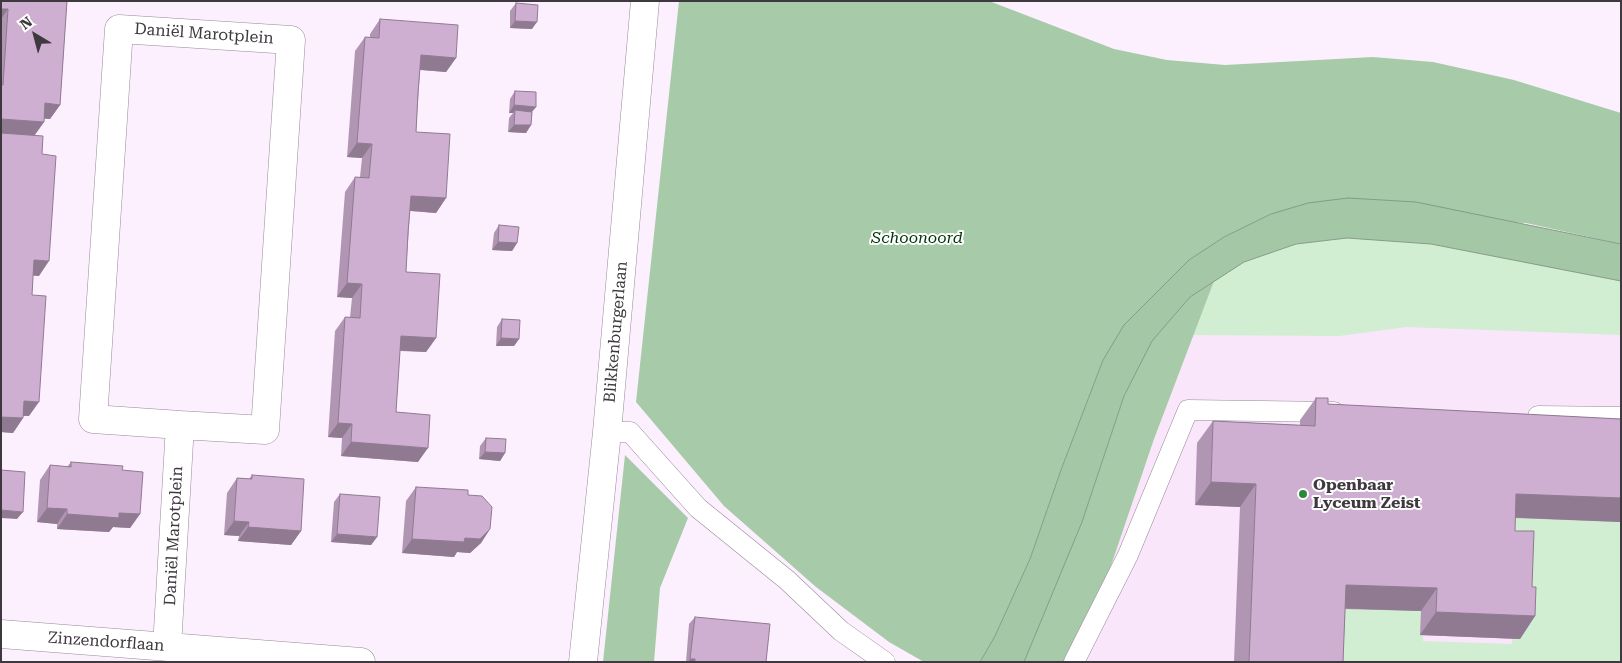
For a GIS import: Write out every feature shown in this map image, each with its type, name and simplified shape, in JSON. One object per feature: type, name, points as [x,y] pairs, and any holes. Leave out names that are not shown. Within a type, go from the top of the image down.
[{"type":"street","name":"Blikkenburgerlaan","points":[[583,662],[607,432],[646,1]]},
{"type":"street","name":"Daniël Marotplein","points":[[119,29],[291,40],[265,430],[180,425],[93,419],[119,29]]},
{"type":"street","name":"Daniël Marotplein","points":[[167,647],[180,425]]},
{"type":"street","name":"Zinzendorflaan","points":[[1,634],[361,662]]},
{"type":"lane","points":[[1074,662],[1128,555],[1188,410],[1356,413]]},
{"type":"lane","points":[[1523,416],[1621,417]]},
{"type":"lane","points":[[607,432],[630,432],[698,508],[787,580],[841,631],[885,662]]},
{"type":"shaded area","points":[[1348,198],[1416,202],[1621,244],[1621,281],[1431,244],[1347,238],[1296,244],[1244,262],[1190,297],[1152,341],[1124,396],[1082,522],[1024,662],[980,662],[995,636],[1030,559],[1061,470],[1103,360],[1124,325],[1189,260],[1224,237],[1271,214],[1308,203]]},
{"type":"shaded area","points":[[1347,238],[1431,244],[1621,281],[1621,335],[1407,327],[1339,336],[1193,335],[1214,281],[1244,262],[1296,244]]},
{"type":"shaded area","points":[[1224,253],[1621,258],[1621,662],[1002,662]]},
{"type":"shaded area","points":[[1501,516],[1621,521],[1621,662],[1330,662],[1333,608],[1423,606],[1423,641],[1512,644],[1520,551]]},
{"type":"green space","name":"Schoonoord","points":[[679,1],[989,1],[1114,49],[1167,60],[1225,65],[1373,57],[1433,62],[1514,80],[1621,113],[1621,244],[1526,223],[1271,214],[1224,237],[1189,260],[1103,360],[1061,470],[1030,559],[995,636],[980,662],[924,662],[889,642],[816,587],[724,506],[636,402]]},
{"type":"green space","points":[[1214,281],[1154,439],[1103,589],[1064,662],[1024,662],[1082,522],[1124,396],[1152,340],[1190,297]]},
{"type":"green space","points":[[625,455],[688,518],[660,588],[654,662],[603,662]]},
{"type":"building","points":[[1,1],[67,1],[60,105],[45,103],[44,122],[1,119],[1,85],[3,85],[8,9],[1,9]]},
{"type":"building","points":[[516,3],[538,5],[537,22],[515,21]]},
{"type":"building","points":[[380,19],[458,25],[456,58],[421,55],[416,132],[450,134],[446,198],[411,196],[408,233],[406,272],[440,274],[436,338],[401,336],[396,412],[430,415],[428,448],[351,442],[352,424],[338,423],[345,317],[360,318],[362,284],[347,283],[355,177],[369,178],[372,144],[357,143],[365,37],[379,38]]},
{"type":"building","points":[[515,91],[536,92],[536,107],[514,105]]},
{"type":"building","points":[[515,110],[532,112],[531,125],[514,125]]},
{"type":"building","points":[[1,133],[43,136],[42,154],[56,156],[49,261],[34,260],[32,295],[46,296],[39,402],[24,401],[23,418],[1,417]]},
{"type":"building","points":[[499,225],[519,227],[517,243],[498,242]]},
{"type":"building","points":[[502,319],[520,320],[519,339],[501,338]]},
{"type":"building","points":[[1316,398],[1328,398],[1328,404],[1621,419],[1621,498],[1516,494],[1515,531],[1534,531],[1532,587],[1536,587],[1535,616],[1436,612],[1437,588],[1346,585],[1343,662],[1249,662],[1256,484],[1211,482],[1213,421],[1315,426]]},
{"type":"building","points":[[486,438],[506,439],[505,453],[485,452]]},
{"type":"building","points":[[71,462],[123,466],[122,470],[143,472],[140,514],[119,513],[119,518],[67,514],[67,509],[47,508],[50,465],[71,467]]},
{"type":"building","points":[[1,470],[25,472],[23,512],[1,510]]},
{"type":"building","points":[[252,475],[304,479],[301,531],[248,527],[249,522],[234,521],[237,478],[252,479]]},
{"type":"building","points":[[416,487],[468,490],[468,495],[482,496],[492,507],[490,529],[480,539],[465,538],[464,542],[412,539]]},
{"type":"building","points":[[340,494],[380,497],[377,537],[337,534]]},
{"type":"building","points":[[695,617],[770,624],[766,662],[695,662],[695,659],[690,659]]},
{"type":"place","name":"Openbaar Lyceum Zeist","points":[[1303,494]]}]
